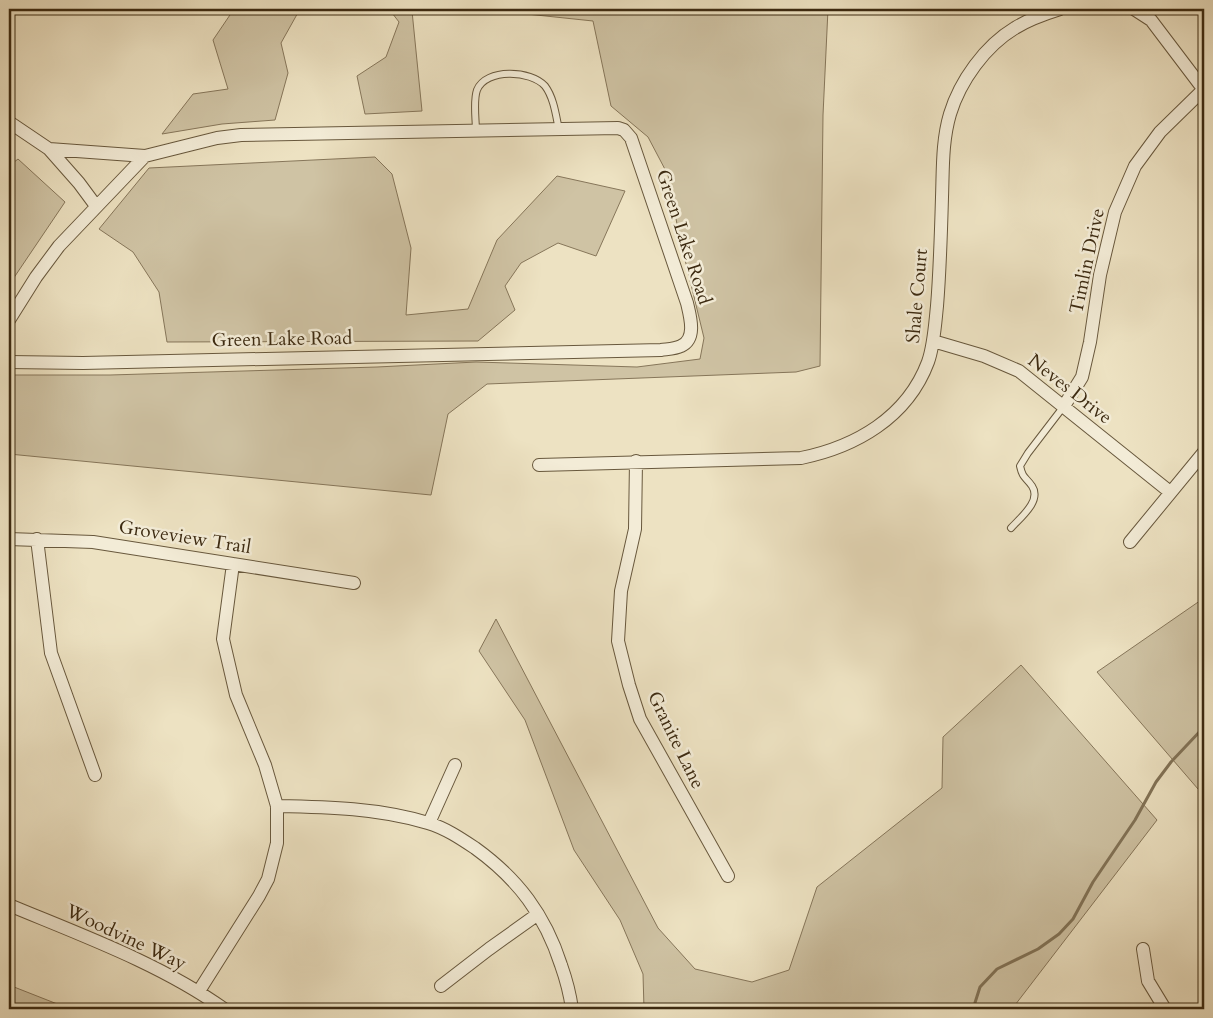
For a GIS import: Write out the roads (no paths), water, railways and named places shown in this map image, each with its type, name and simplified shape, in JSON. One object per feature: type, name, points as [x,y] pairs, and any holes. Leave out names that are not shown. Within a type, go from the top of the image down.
[{"type":"street","name":"Shale Court","points":[[540,465],[801,458],[845,446],[867,434],[888,419],[907,399],[920,380],[934,341],[940,271],[944,140],[950,113],[957,96],[971,71],[997,41],[1014,28],[1060,9]]},
{"type":"street","points":[[1134,9],[1151,20],[1204,89]]},
{"type":"street","name":"Timlin Drive","points":[[1064,406],[1082,377],[1090,342],[1100,275],[1115,212],[1135,166],[1160,132],[1204,89]]},
{"type":"street","points":[[9,122],[49,149],[79,183],[96,206]]},
{"type":"street","name":"Green Lake Road","points":[[9,362],[93,362],[661,350],[682,346],[690,338],[691,326],[687,302],[631,138],[624,130],[618,128],[476,132],[241,134],[145,156],[49,149]]},
{"type":"street","points":[[9,320],[36,277],[59,246],[145,156]]},
{"type":"street","name":"Neves Drive","points":[[934,341],[984,356],[1019,371],[1170,492]]},
{"type":"street","points":[[1130,542],[1204,452]]},
{"type":"street","name":"Granite Lane","points":[[636,461],[635,529],[621,591],[618,640],[640,719],[728,876]]},
{"type":"street","name":"Groveview Trail","points":[[9,539],[93,542],[354,583]]},
{"type":"street","points":[[37,539],[51,653],[95,775]]},
{"type":"street","points":[[199,991],[268,879],[277,843],[277,806],[265,765],[236,695],[223,639],[233,564]]},
{"type":"street","points":[[429,823],[455,765]]},
{"type":"street","points":[[277,806],[381,812],[429,823],[457,836],[490,859],[523,892],[538,914],[554,943],[566,978],[572,1009]]},
{"type":"street","name":"Woodvine Way","points":[[9,905],[115,950],[199,991],[224,1009]]},
{"type":"street","points":[[441,986],[489,948],[538,914]]},
{"type":"street","points":[[1143,949],[1148,981],[1165,1009]]},
{"type":"lane","points":[[476,132],[476,92],[482,82],[494,76],[515,73],[533,78],[544,86],[553,104],[559,130]]},
{"type":"lane","points":[[1011,528],[1033,502],[1035,495],[1031,484],[1023,476],[1020,466],[1064,406]]},
{"type":"waterway","points":[[973,1009],[980,987],[997,969],[1038,949],[1059,934],[1073,919],[1093,882],[1135,820],[1156,782],[1171,762],[1204,727]]}]
